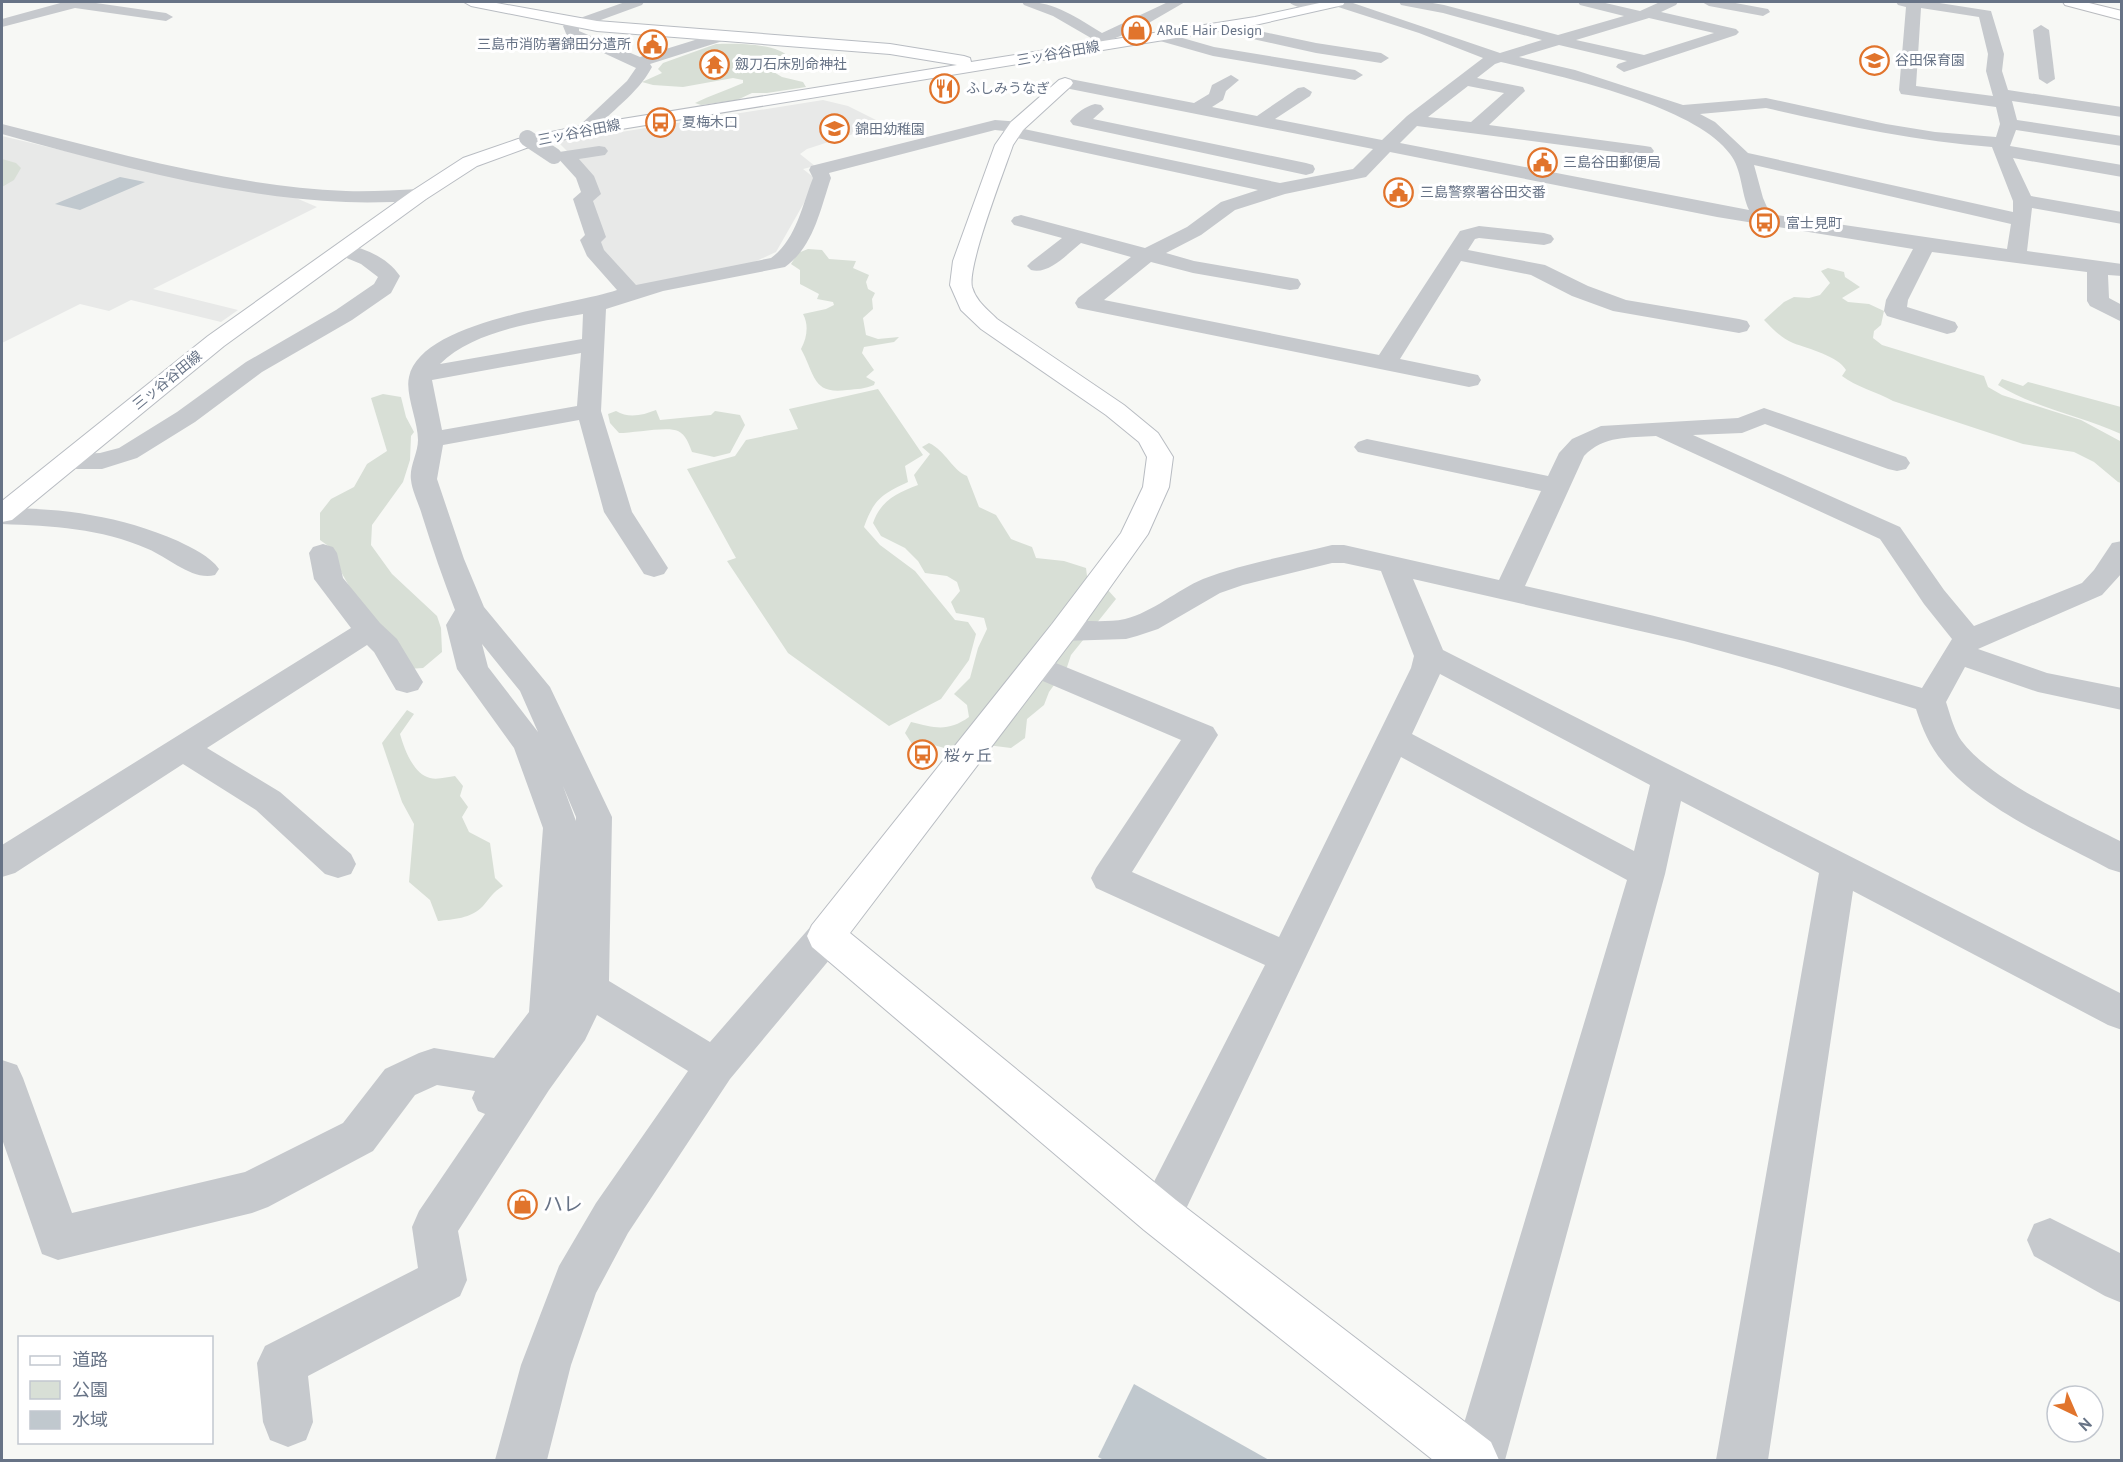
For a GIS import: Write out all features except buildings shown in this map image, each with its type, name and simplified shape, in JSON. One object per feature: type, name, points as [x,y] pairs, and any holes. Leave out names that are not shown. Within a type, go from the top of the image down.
[{"type":"main road","points":[[471,2],[576,23],[890,49],[987,65],[1046,79],[1004,145],[964,261],[961,285],[969,305],[1007,338],[1115,410],[1149,438],[1160,457],[1156,487],[1134,534],[1063,631],[826,936],[1160,1215],[1473,1461]]},
{"type":"main road","points":[[2078,2],[2121,16]]},
{"type":"main road","name":"三ッ谷谷田線","points":[[2,515],[216,341],[419,195],[470,162],[524,143],[585,130],[987,65],[1105,41],[1158,36],[1277,17],[1333,3]]},
{"type":"street","points":[[2,23],[76,2],[135,14],[166,17]]},
{"type":"street","points":[[585,130],[630,87],[644,69],[639,62],[572,33],[571,26],[637,2]]},
{"type":"street","points":[[1029,2],[1058,13],[1105,41],[1178,2]]},
{"type":"street","points":[[1296,2],[1333,3],[1424,30],[1471,50],[1588,79],[1682,110],[1709,126],[1743,157],[1753,198],[1763,219]]},
{"type":"street","points":[[1406,2],[1489,20],[1645,60]]},
{"type":"street","points":[[1585,2],[1731,32],[1588,79]]},
{"type":"street","points":[[1469,380],[1086,303],[1147,255],[1194,231],[1228,206],[1281,189],[1359,173],[1413,120],[1490,62],[1645,14],[1671,2]]},
{"type":"street","points":[[1709,2],[1763,12]]},
{"type":"street","points":[[2016,255],[2023,211],[2001,147],[2009,124],[2003,98],[1994,71],[1996,54],[1986,14],[1908,2],[1907,90],[2003,98],[2121,112]]},
{"type":"street","points":[[1392,20],[1427,7]]},
{"type":"street","points":[[1217,27],[1316,48],[1381,58]]},
{"type":"street","points":[[1994,71],[2053,80],[2041,30]]},
{"type":"street","points":[[639,62],[724,36]]},
{"type":"street","points":[[1158,36],[1213,51],[1355,75]]},
{"type":"street","points":[[1046,79],[1763,219],[2121,270]]},
{"type":"street","points":[[1197,109],[1217,96],[1218,89],[1231,80]]},
{"type":"street","points":[[1464,80],[1517,91],[1475,128]]},
{"type":"street","points":[[1261,121],[1304,92]]},
{"type":"street","points":[[1186,144],[1225,114],[1252,99]]},
{"type":"street","points":[[1682,110],[1766,104],[1886,129],[2001,147],[2121,171]]},
{"type":"street","points":[[1095,108],[1079,121],[1306,169]]},
{"type":"street","points":[[1413,120],[1646,151]]},
{"type":"street","points":[[2009,124],[2121,141]]},
{"type":"street","points":[[288,1422],[282,1364],[443,1280],[435,1227],[534,1077],[571,1028],[589,989],[594,817],[534,687],[470,610],[450,559],[424,479],[431,440],[420,380],[424,367],[435,356],[457,341],[510,321],[595,305],[631,293],[763,267],[786,258],[797,244],[822,178],[818,170],[995,125],[1281,189]]},
{"type":"street","points":[[2,129],[162,169],[223,181],[336,196],[419,195]]},
{"type":"street","points":[[526,138],[554,156]]},
{"type":"street","points":[[599,151],[565,156],[585,176],[591,194],[583,199],[596,237],[590,240],[594,252],[631,293]]},
{"type":"street","points":[[1743,157],[2023,211],[2121,218]]},
{"type":"street","points":[[2010,175],[2032,179]]},
{"type":"street","points":[[1021,221],[1073,233],[1076,237],[1193,267],[1290,284]]},
{"type":"street","points":[[1386,362],[1464,237],[1471,233],[1544,239]]},
{"type":"street","points":[[1038,266],[1076,237]]},
{"type":"street","points":[[1926,244],[1897,300],[1895,311],[1947,327]]},
{"type":"street","points":[[68,461],[102,461],[128,453],[186,417],[254,367],[344,315],[382,288],[389,276],[383,268],[374,261],[344,250]]},
{"type":"street","points":[[1455,254],[1538,270],[1581,291],[1621,306],[1739,326]]},
{"type":"street","points":[[2097,266],[2098,301],[2121,315]]},
{"type":"street","points":[[595,305],[589,411],[618,512],[654,568]]},
{"type":"street","points":[[422,375],[593,344]]},
{"type":"street","points":[[431,440],[589,411]]},
{"type":"street","points":[[1508,592],[1572,453],[1595,436],[1610,431],[1656,427],[1742,425],[1764,415],[1898,463]]},
{"type":"street","points":[[1656,427],[1890,534],[1902,548],[1964,646],[2038,683],[2072,692],[2121,699]]},
{"type":"street","points":[[1366,447],[1556,486]]},
{"type":"street","points":[[2,515],[64,518],[129,532],[190,557],[205,568]]},
{"type":"street","points":[[323,553],[329,579],[369,630],[386,646],[407,682]]},
{"type":"street","points":[[1063,631],[1126,629],[1148,622],[1210,587],[1233,578],[1332,554],[1344,554],[1685,632],[1790,660],[1930,702]]},
{"type":"street","points":[[1160,1215],[1288,958],[1427,668],[1430,656],[1394,567]]},
{"type":"street","points":[[2116,568],[2092,589],[1964,646],[1930,702],[1936,724],[1958,758],[2006,795],[2121,859]]},
{"type":"street","points":[[463,1184],[465,1155],[503,1078],[549,1017],[561,828],[530,745],[472,669],[461,625],[470,610]]},
{"type":"street","points":[[2,863],[369,630]]},
{"type":"street","points":[[1430,656],[2121,1013]]},
{"type":"street","points":[[1035,666],[1201,735],[1109,878],[1288,958]]},
{"type":"street","points":[[1392,738],[1647,874]]},
{"type":"street","points":[[183,749],[268,801],[338,864]]},
{"type":"street","points":[[1479,1461],[1647,874],[1669,778]]},
{"type":"street","points":[[1742,1461],[1838,866]]},
{"type":"street","points":[[521,1461],[546,1365],[576,1282],[612,1218],[715,1066],[826,936]]},
{"type":"street","points":[[589,989],[715,1066]]},
{"type":"street","points":[[2,1078],[58,1238],[252,1192],[358,1137],[400,1082],[434,1066],[503,1078]]},
{"type":"street","points":[[2050,1240],[2121,1280]]},
{"type":"shaded area","points":[[823,100],[848,106],[884,124],[807,149],[800,154],[815,166],[803,169],[817,180],[776,252],[752,263],[635,287],[600,252],[589,199],[598,197],[593,177],[558,142]]},
{"type":"shaded area","points":[[2,136],[178,178],[289,195],[317,207],[153,289],[238,310],[221,322],[131,300],[109,311],[80,304],[2,343]]},
{"type":"green space","points":[[716,44],[756,45],[776,49],[789,58],[774,61],[767,68],[782,77],[803,82],[806,87],[752,93],[737,100],[701,105],[695,103],[743,83],[743,80],[733,78],[683,87],[642,82],[662,73],[658,69],[663,63]]},
{"type":"green space","points":[[2,159],[16,163],[21,168],[14,180],[2,187]]},
{"type":"green space","points":[[808,249],[822,250],[829,259],[856,261],[853,268],[869,275],[866,282],[868,289],[875,293],[872,299],[873,309],[863,318],[866,335],[878,339],[899,337],[894,342],[864,347],[862,353],[874,370],[866,377],[875,382],[874,385],[836,391],[821,386],[812,374],[801,349],[806,331],[803,314],[834,305],[833,302],[817,299],[819,294],[800,284],[800,270],[791,264],[798,253]]},
{"type":"green space","points":[[1828,268],[1844,272],[1845,277],[1860,287],[1842,298],[1848,302],[1869,304],[1884,311],[1881,325],[1874,331],[1873,338],[1882,345],[1984,376],[1988,387],[2002,395],[2081,420],[2120,441],[2121,483],[2094,462],[2074,452],[2023,444],[1893,401],[1842,376],[1846,370],[1837,361],[1781,336],[1764,320],[1784,302],[1794,297],[1809,298],[1820,295],[1830,283],[1821,271]]},
{"type":"green space","points":[[2002,379],[2023,386],[2028,382],[2121,407],[2121,434],[2027,400],[1998,385]]},
{"type":"green space","points":[[878,389],[923,455],[905,466],[908,482],[880,498],[871,510],[864,527],[880,545],[915,571],[955,620],[968,622],[976,634],[969,660],[941,699],[889,726],[788,653],[727,561],[736,558],[687,469],[735,456],[746,440],[798,429],[789,409]]},
{"type":"green space","points":[[383,394],[401,397],[406,417],[414,432],[411,436],[410,460],[403,482],[372,525],[371,545],[392,574],[437,616],[441,628],[442,652],[423,668],[408,669],[357,600],[340,570],[334,550],[320,540],[320,513],[331,499],[354,487],[367,464],[387,451],[371,398]]},
{"type":"green space","points":[[656,410],[660,420],[711,415],[715,411],[740,415],[745,425],[730,453],[714,457],[692,452],[687,440],[678,431],[659,429],[619,433],[610,423],[608,414],[616,411],[626,415],[636,415]]},
{"type":"green space","points":[[929,443],[967,476],[979,507],[996,515],[1011,539],[1032,547],[1036,558],[1064,561],[1086,568],[1087,576],[1107,589],[1116,599],[1071,655],[1067,667],[1049,692],[1044,705],[1027,719],[1025,738],[1011,748],[963,742],[948,749],[930,744],[914,747],[905,733],[911,722],[927,726],[948,727],[969,717],[967,705],[954,694],[970,678],[978,648],[987,629],[984,618],[956,613],[951,602],[960,591],[957,582],[947,576],[925,573],[918,561],[905,548],[881,536],[873,523],[885,503],[903,491],[918,485],[914,475],[930,454],[922,447]]},
{"type":"green space","points":[[407,710],[414,714],[400,734],[410,760],[424,776],[436,779],[455,776],[463,786],[460,796],[468,807],[462,817],[469,832],[490,843],[495,878],[503,886],[473,914],[462,918],[438,921],[430,900],[409,882],[414,824],[402,802],[382,743]]},
{"type":"water","points":[[120,177],[145,182],[80,210],[55,204]]},
{"type":"water","points":[[1134,1384],[1269,1460],[1104,1460],[1098,1457]]},
{"type":"place","name":"ARuE Hair Design","points":[[1136,30]]},
{"type":"place","name":"三島市消防署錦田分遣所","points":[[652,44]]},
{"type":"place","name":"谷田保育園","points":[[1874,60]]},
{"type":"place","name":"劔刀石床別命神社","points":[[714,64]]},
{"type":"place","name":"ふしみうなぎ","points":[[945,88]]},
{"type":"place","name":"夏梅木口","points":[[661,122]]},
{"type":"place","name":"錦田幼稚園","points":[[834,129]]},
{"type":"place","name":"三島谷田郵便局","points":[[1542,162]]},
{"type":"place","name":"三島警察署谷田交番","points":[[1399,192]]},
{"type":"place","name":"富士見町","points":[[1765,223]]},
{"type":"place","name":"桜ヶ丘","points":[[923,755]]},
{"type":"place","name":"ハレ","points":[[522,1204]]}]
